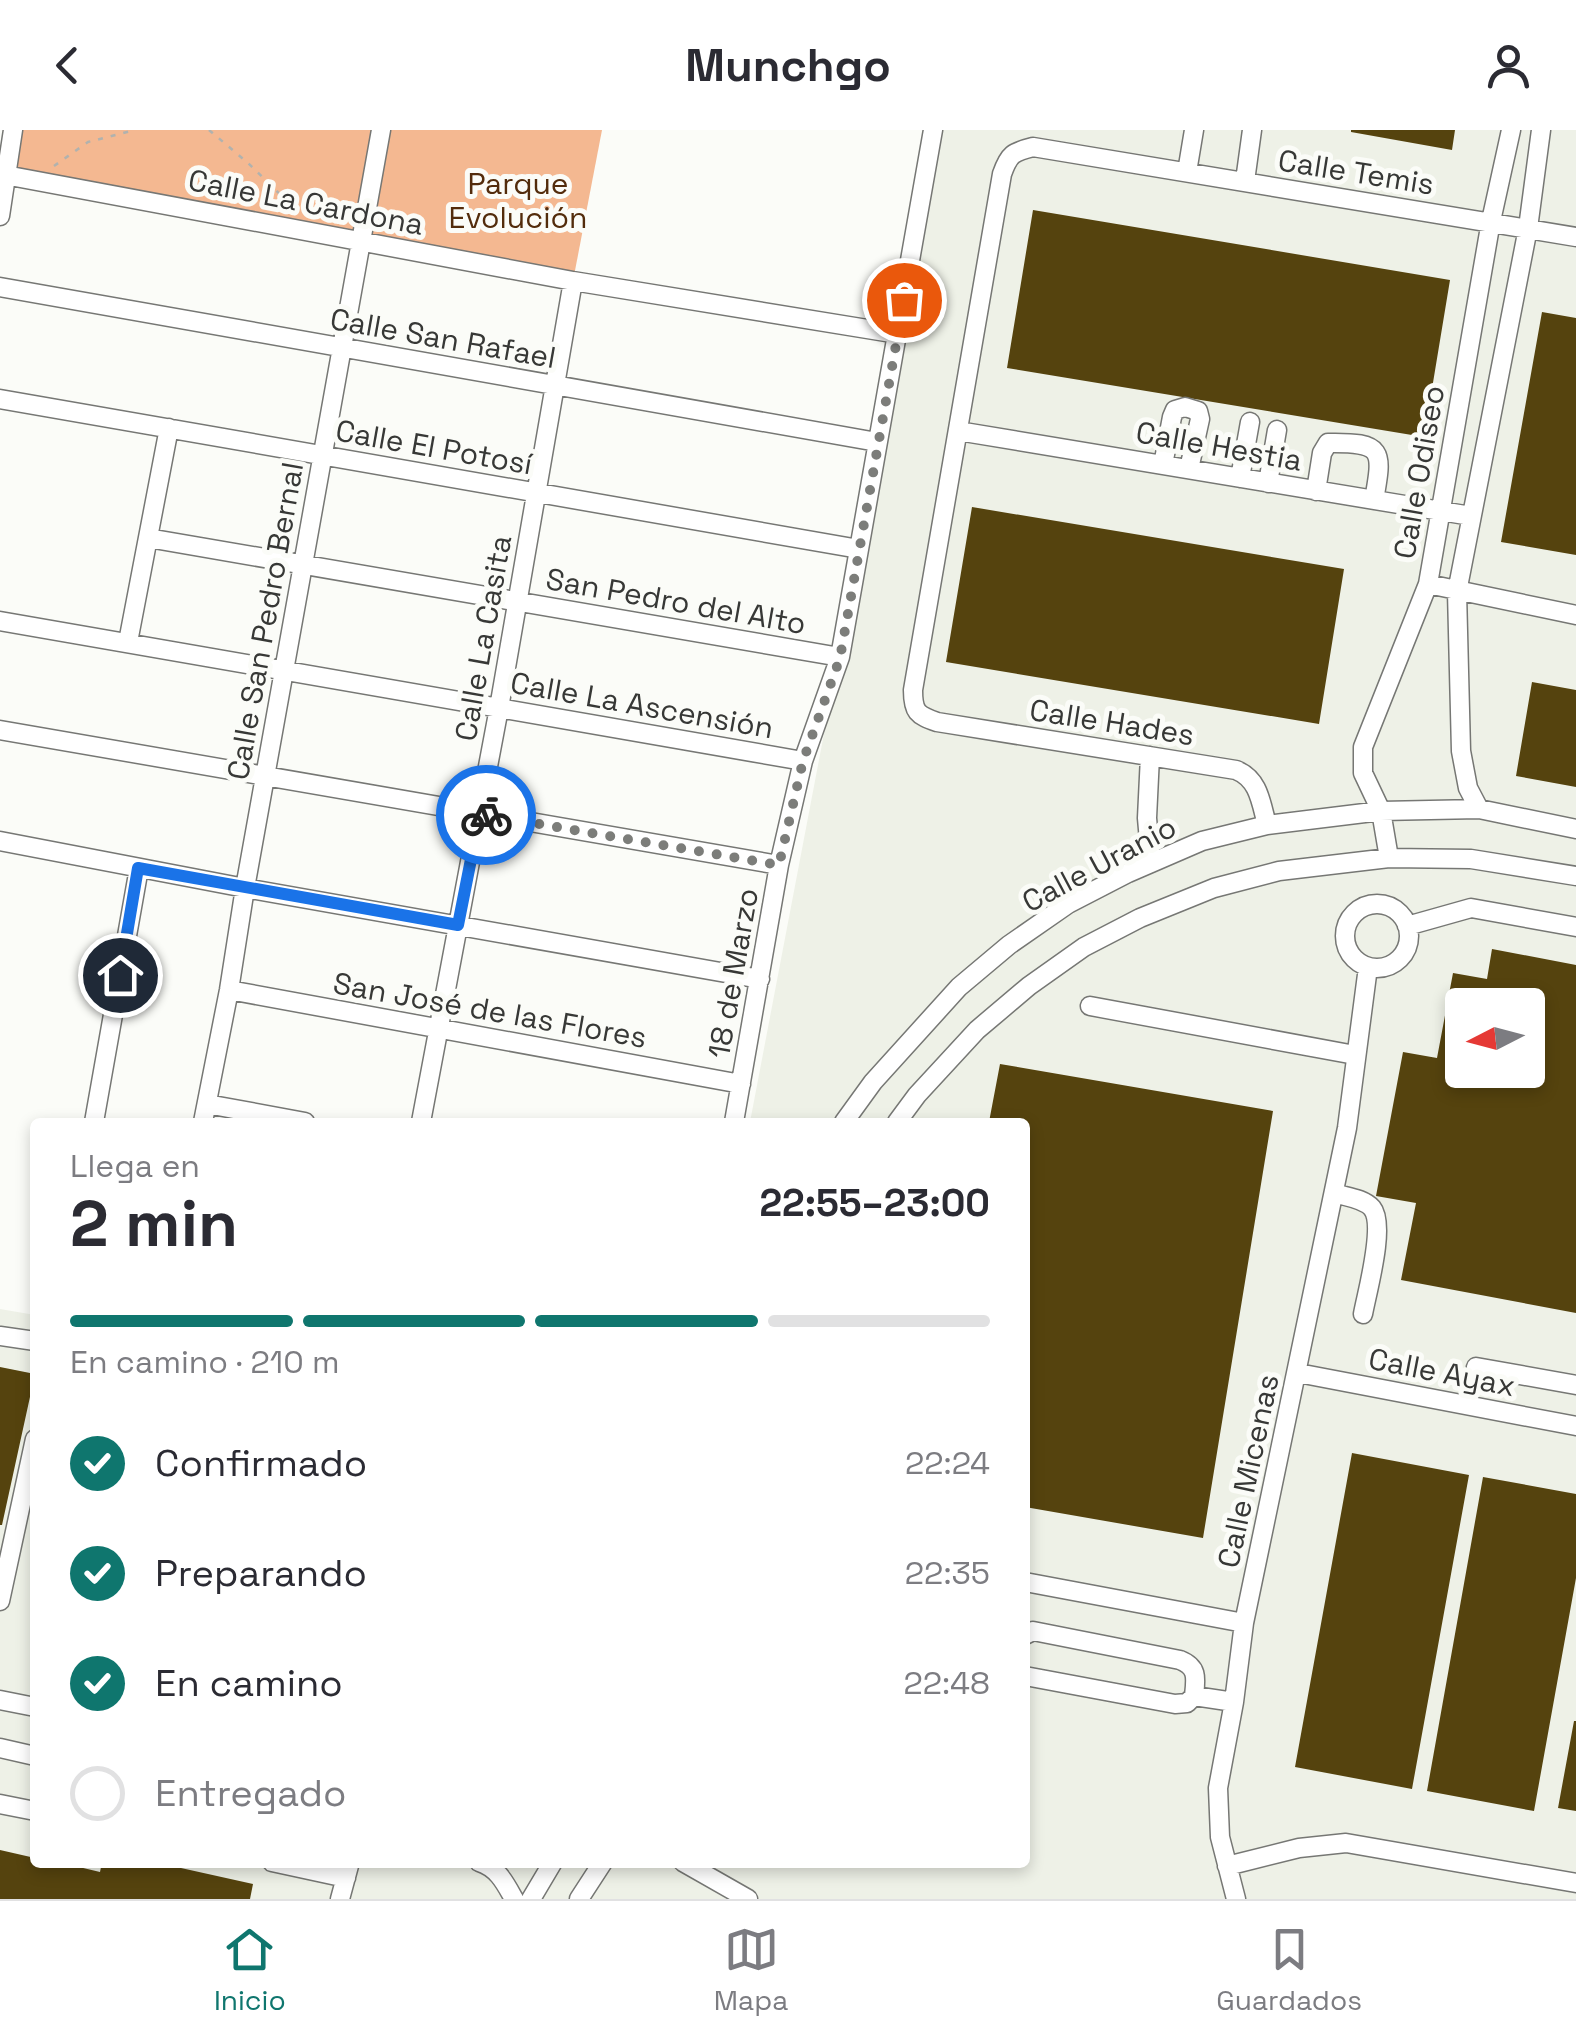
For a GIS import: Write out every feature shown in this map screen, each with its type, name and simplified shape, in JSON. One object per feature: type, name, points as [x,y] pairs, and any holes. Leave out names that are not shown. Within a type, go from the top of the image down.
[{"type":"street","points":[[0,216],[3,175],[13,130]]},
{"type":"street","name":"Calle San Pedro Bernal","points":[[205,1113],[381,130]]},
{"type":"street","name":"18 de Marzo","points":[[735,1118],[779,865],[803,761],[840,658],[933,130]]},
{"type":"street","points":[[1187,172],[1194,130]]},
{"type":"street","points":[[1245,181],[1252,130]]},
{"type":"street","name":"Calle Odiseo","points":[[1388,858],[1381,811],[1363,773],[1364,748],[1428,584],[1491,222],[1511,130]]},
{"type":"street","name":"Calle Odiseo","points":[[1479,809],[1468,788],[1461,751],[1457,592],[1528,228],[1541,130]]},
{"type":"street","name":"Calle Temis","points":[[958,431],[1002,174],[1010,156],[1020,150],[1033,147],[1576,237]]},
{"type":"street","name":"Calle La Cardona","points":[[3,175],[573,281],[898,334]]},
{"type":"street","name":"Calle La Casita","points":[[423,1118],[573,281]]},
{"type":"street","name":"Calle San Rafael","points":[[0,288],[877,442]]},
{"type":"street","name":"Calle El Potosí","points":[[0,399],[858,549]]},
{"type":"street","points":[[1163,465],[1172,417],[1175,410],[1185,407],[1198,411],[1200,419],[1189,469]]},
{"type":"street","points":[[1240,478],[1250,422]]},
{"type":"street","points":[[128,642],[169,428]]},
{"type":"street","points":[[1268,482],[1277,430]]},
{"type":"street","name":"Calle Hestia","points":[[958,431],[1471,516]]},
{"type":"street","name":"Calle Hades","points":[[958,431],[912,690],[916,711],[937,722],[1236,770],[1246,774],[1258,792],[1266,824]]},
{"type":"street","points":[[1316,490],[1322,453],[1328,443],[1346,442],[1378,453],[1381,463],[1374,500]]},
{"type":"street","name":"San Pedro del Alto","points":[[148,538],[840,658]]},
{"type":"street","points":[[1428,584],[1576,615]]},
{"type":"street","name":"Calle La Ascensión","points":[[0,621],[803,761]]},
{"type":"street","points":[[0,730],[779,865]]},
{"type":"street","points":[[1150,756],[1147,818],[1151,863]]},
{"type":"street","name":"Calle Uranio","points":[[847,1118],[873,1082],[959,987],[1009,945],[1068,904],[1202,841],[1266,824],[1381,811],[1479,809],[1576,829]]},
{"type":"street","points":[[0,841],[760,979]]},
{"type":"street","points":[[900,1118],[917,1094],[978,1030],[1029,986],[1084,947],[1140,918],[1214,888],[1279,872],[1388,858],[1471,858],[1576,876]]},
{"type":"street","points":[[95,1118],[138,868]]},
{"type":"street","points":[[1366,906],[1386,906],[1407,926],[1407,946],[1387,967],[1368,967],[1346,948],[1346,928],[1350,918],[1366,906]]},
{"type":"street","points":[[1407,926],[1472,908],[1576,928]]},
{"type":"street","name":"Calle Micenas","points":[[1236,1899],[1220,1837],[1218,1788],[1244,1623],[1347,1128],[1368,967]]},
{"type":"street","name":"San José de las Flores","points":[[229,990],[741,1084]]},
{"type":"street","points":[[1090,1006],[1355,1055]]},
{"type":"street","points":[[205,1113],[261,1118]]},
{"type":"street","points":[[1334,1194],[1364,1201],[1376,1214],[1378,1229],[1363,1314]]},
{"type":"street","points":[[0,1336],[30,1341]]},
{"type":"street","points":[[1476,1367],[1576,1385]]},
{"type":"street","name":"Calle Ayax","points":[[1298,1373],[1576,1426]]},
{"type":"street","points":[[0,1601],[30,1462]]},
{"type":"street","points":[[1030,1583],[1244,1623]]},
{"type":"street","points":[[1030,1632],[1180,1660],[1196,1673],[1194,1696],[1188,1703],[1176,1704],[1030,1677]]},
{"type":"street","points":[[1194,1696],[1234,1702]]},
{"type":"street","points":[[0,1700],[30,1707]]},
{"type":"street","points":[[0,1748],[30,1755]]},
{"type":"street","points":[[0,1804],[30,1810]]},
{"type":"street","points":[[1228,1866],[1299,1848],[1346,1843],[1576,1883]]},
{"type":"street","points":[[492,1868],[502,1877],[514,1899]]},
{"type":"street","points":[[531,1899],[550,1868]]},
{"type":"street","points":[[579,1899],[599,1868]]},
{"type":"street","points":[[694,1868],[748,1899]]},
{"type":"street","points":[[340,1899],[348,1870]]},
{"type":"path","points":[[39,181],[88,142],[134,130]]},
{"type":"path","points":[[209,130],[292,205],[293,228]]},
{"type":"shaded area","points":[[939,130],[1576,130],[1576,1899],[0,1899],[0,1309],[30,1314],[30,1868],[1030,1868],[1030,1118],[751,1118]]},
{"type":"green space","name":"Parque Evolución","points":[[13,130],[602,130],[573,281],[6,175]]},
{"type":"building","points":[[1351,130],[1455,130],[1452,150]]},
{"type":"building","points":[[1033,210],[1450,280],[1424,437],[1007,368]]},
{"type":"building","points":[[1542,312],[1576,318],[1576,555],[1501,542]]},
{"type":"building","points":[[972,507],[1344,569],[1319,724],[946,662]]},
{"type":"building","points":[[1532,682],[1576,690],[1576,787],[1516,776]]},
{"type":"building","points":[[1492,949],[1576,965],[1576,1313],[1401,1280],[1416,1203],[1376,1196],[1403,1052],[1437,1058],[1445,1016],[1445,1088],[1545,1088],[1545,988],[1450,988],[1453,973],[1487,979]]},
{"type":"building","points":[[1000,1064],[1273,1111],[1203,1538],[1030,1508],[1030,1118],[990,1118]]},
{"type":"building","points":[[0,1367],[30,1373],[30,1397],[0,1525]]},
{"type":"building","points":[[1352,1453],[1469,1475],[1412,1789],[1295,1767]]},
{"type":"building","points":[[1483,1477],[1576,1494],[1576,1578],[1534,1811],[1427,1791]]},
{"type":"building","points":[[1576,1721],[1576,1811],[1558,1808]]},
{"type":"building","points":[[0,1850],[30,1857],[30,1868],[83,1868],[100,1872],[101,1868],[181,1868],[253,1884],[250,1899],[0,1899]]},
{"type":"way so far","points":[[486,815],[779,865],[803,761],[840,658],[904,300]]},
{"type":"route","points":[[120,975],[138,868],[458,925],[480,814],[486,815]]}]
